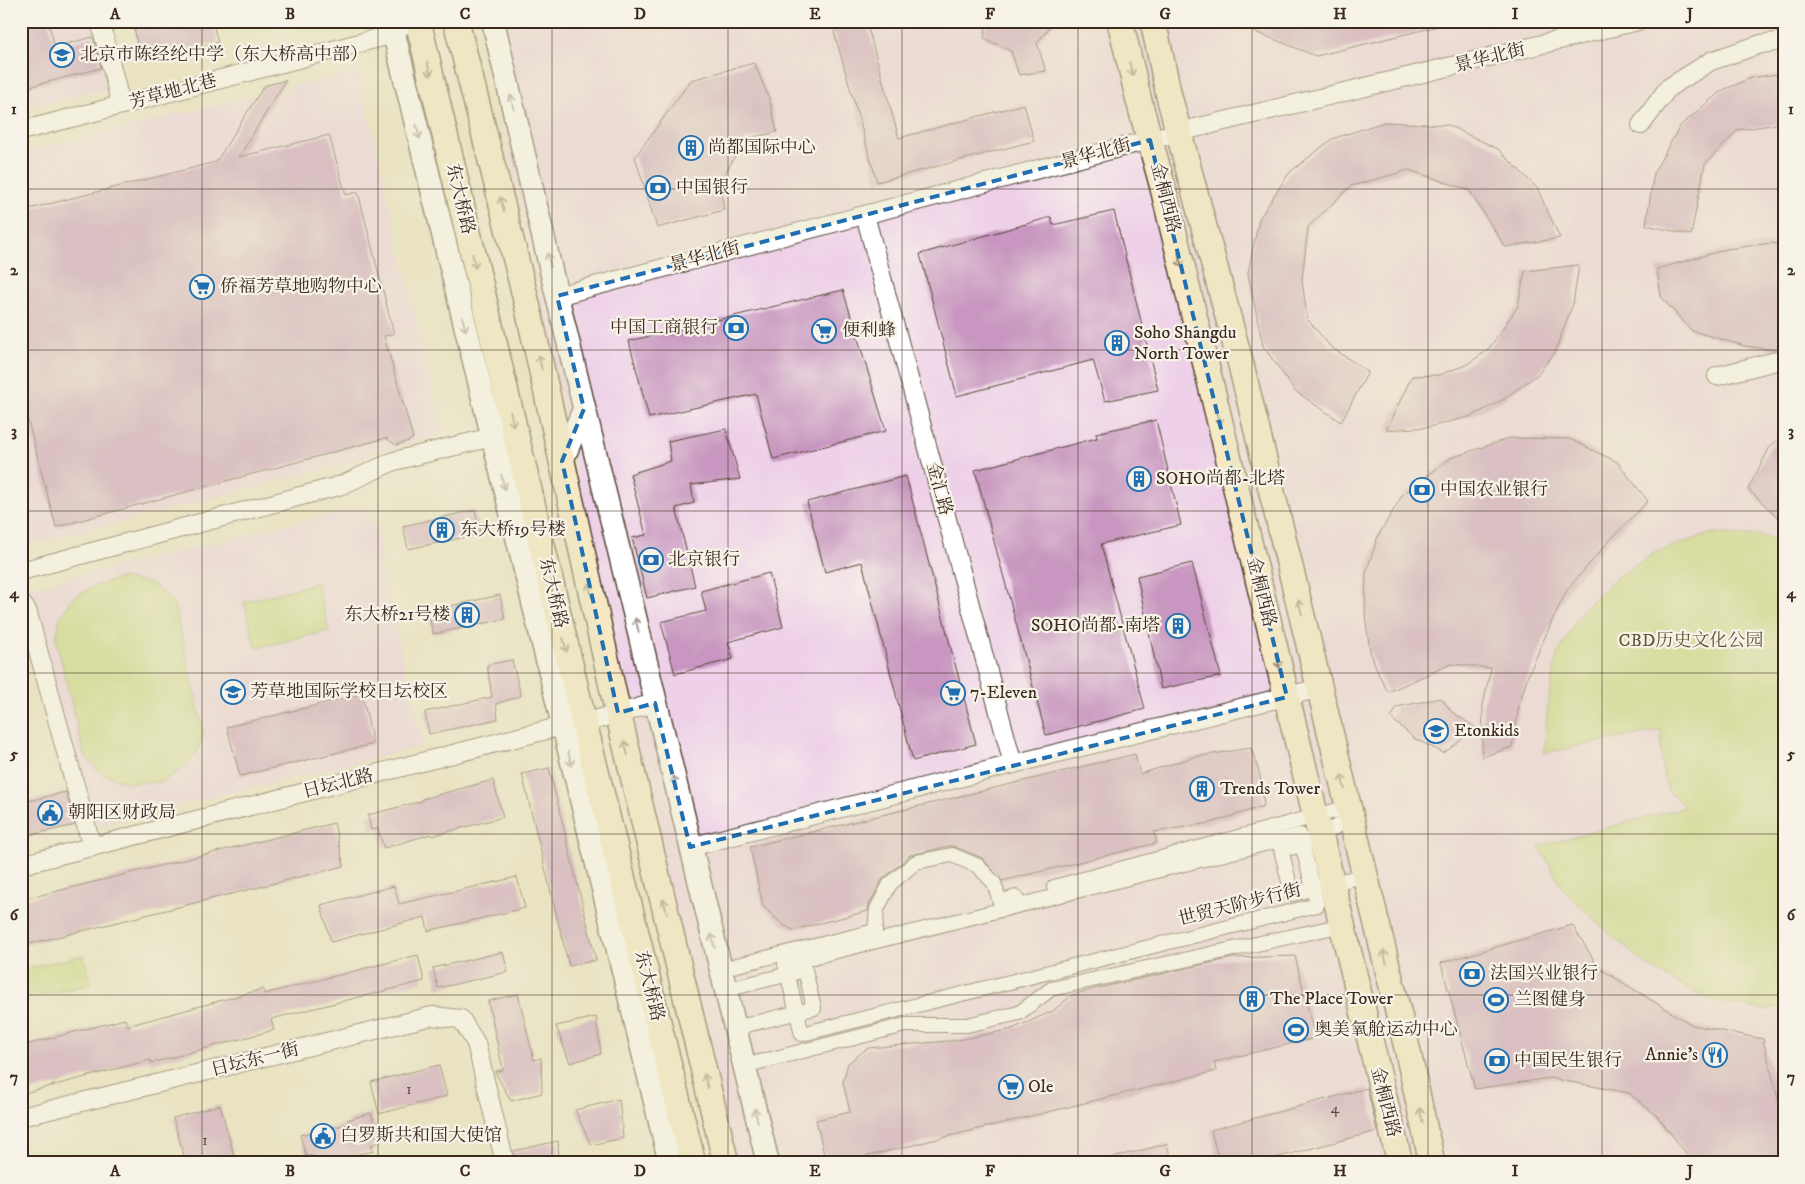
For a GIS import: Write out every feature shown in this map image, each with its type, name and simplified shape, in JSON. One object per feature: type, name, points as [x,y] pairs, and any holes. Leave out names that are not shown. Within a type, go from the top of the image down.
[{"type":"main road","name":"东大桥路","points":[[418,21],[573,725],[693,1163]]},
{"type":"main road","name":"东大桥路","points":[[456,21],[527,304],[618,713],[684,980],[698,1050],[726,1163]]},
{"type":"main road","name":"金桐西路","points":[[1120,21],[1287,697],[1322,886],[1400,1163]]},
{"type":"main road","name":"金桐西路","points":[[1154,21],[1169,96],[1241,365],[1320,688],[1408,1052],[1432,1163]]},
{"type":"street","points":[[100,21],[121,106]]},
{"type":"street","points":[[493,21],[584,409],[768,1163]]},
{"type":"street","name":"景华北街","points":[[557,296],[1179,132],[1638,21]]},
{"type":"street","points":[[400,28],[492,437],[573,725],[670,1163]]},
{"type":"street","name":"芳草地北巷","points":[[21,131],[121,106],[400,28]]},
{"type":"street","points":[[1641,126],[1668,88],[1711,61],[1761,44],[1784,41]]},
{"type":"street","name":"金汇路","points":[[866,215],[1012,764]]},
{"type":"street","points":[[1717,376],[1784,359]]},
{"type":"street","points":[[562,461],[584,409]]},
{"type":"street","points":[[21,571],[342,485],[394,461],[492,437]]},
{"type":"street","points":[[21,603],[28,610],[92,847]]},
{"type":"street","points":[[690,847],[1012,764],[1320,688]]},
{"type":"street","name":"日坛北路","points":[[21,865],[655,703]]},
{"type":"street","points":[[1350,812],[1281,849],[1292,894],[1365,875]]},
{"type":"street","points":[[723,980],[787,974],[785,964],[1313,832],[1350,812]]},
{"type":"street","points":[[723,980],[875,932],[877,909],[890,884],[916,862],[952,855],[978,866],[994,883],[1000,902],[1313,832]]},
{"type":"street","name":"世贸天阶步行街","points":[[787,974],[802,1034],[1317,905],[1322,886]]},
{"type":"street","points":[[744,1066],[905,1025],[967,1025],[1019,1013],[1051,989],[1334,927]]},
{"type":"street","points":[[735,1028],[797,1012]]},
{"type":"street","name":"日坛东一街","points":[[21,1117],[432,1016],[461,1019],[476,1043],[505,1163]]},
{"type":"highlighted area","points":[[1150,140],[1287,697],[690,847],[655,703],[618,713],[562,461],[584,409],[557,296]]},
{"type":"shaded area","name":"北京市陈经纶中学（东大桥高中部）","points":[[21,21],[93,21],[111,88],[21,110]]},
{"type":"shaded area","points":[[482,21],[1784,21],[1784,1163],[721,1163]]},
{"type":"shaded area","name":"侨福芳草地购物中心","points":[[359,71],[443,435],[370,454],[345,464],[21,547],[21,152]]},
{"type":"shaded area","name":"芳草地国际学校日坛校区","points":[[365,506],[370,525],[374,524],[384,560],[379,562],[424,746],[88,828],[29,588]]},
{"type":"green space","name":"CBD历史文化公园","points":[[1713,533],[1760,536],[1784,542],[1784,1006],[1765,1010],[1711,1001],[1649,967],[1606,931],[1564,890],[1539,846],[1685,807],[1668,791],[1661,762],[1661,730],[1544,753],[1548,705],[1557,655],[1583,609],[1616,578],[1656,552]]},
{"type":"green space","points":[[120,578],[153,584],[174,604],[204,733],[198,751],[184,768],[162,782],[129,783],[102,774],[84,755],[56,639],[60,617],[74,597],[94,586]]},
{"type":"green space","points":[[317,583],[329,631],[256,648],[244,602]]},
{"type":"green space","points":[[84,955],[91,984],[27,999],[21,970]]},
{"type":"building","points":[[21,21],[48,21],[55,47],[93,37],[101,68],[21,89]]},
{"type":"building","points":[[133,21],[178,21],[178,25],[195,21],[212,21],[218,42],[140,60]]},
{"type":"building","points":[[839,21],[866,21],[899,138],[1024,104],[1034,141],[877,182],[834,32],[840,27]]},
{"type":"building","points":[[987,21],[1055,21],[1037,43],[1046,71],[1019,75],[1011,51],[984,38]]},
{"type":"building","points":[[1228,21],[1438,21],[1439,26],[1316,56]]},
{"type":"building","name":"尚都国际中心","points":[[754,63],[769,98],[777,132],[745,139],[720,182],[724,210],[657,228],[635,157],[691,80]]},
{"type":"building","points":[[1784,73],[1784,123],[1738,130],[1705,164],[1691,235],[1646,225],[1654,172],[1680,126],[1721,91],[1751,78]]},
{"type":"building","name":"侨福芳草地购物中心","points":[[286,80],[239,157],[329,135],[346,195],[358,192],[394,334],[384,336],[413,438],[396,445],[386,438],[56,527],[21,394],[21,211],[216,162],[264,86]]},
{"type":"building","points":[[1384,122],[1448,125],[1498,149],[1537,188],[1560,238],[1505,247],[1469,190],[1409,170],[1351,186],[1308,227],[1302,279],[1307,319],[1331,347],[1368,372],[1341,422],[1295,391],[1263,346],[1248,273],[1259,219],[1289,173],[1332,139]]},
{"type":"building","points":[[1114,211],[1158,390],[1105,401],[1093,360],[957,396],[920,254],[1051,217],[1053,225]]},
{"type":"building","points":[[1771,243],[1784,245],[1784,349],[1775,350],[1745,346],[1692,331],[1661,297],[1657,269],[1727,249]]},
{"type":"building","points":[[1579,265],[1573,304],[1555,352],[1538,374],[1504,399],[1472,416],[1429,427],[1386,430],[1412,376],[1438,375],[1466,365],[1488,350],[1518,306],[1525,271]]},
{"type":"building","points":[[843,290],[886,431],[773,459],[756,394],[649,418],[629,341]]},
{"type":"building","points":[[1156,420],[1181,525],[1101,544],[1145,709],[1046,735],[975,470],[1097,438],[1096,433]]},
{"type":"building","points":[[726,429],[740,479],[691,485],[694,503],[676,508],[695,586],[647,598],[632,538],[646,535],[630,474],[671,461],[668,441]]},
{"type":"building","points":[[1784,434],[1784,524],[1748,489],[1770,447]]},
{"type":"building","points":[[1509,438],[1570,439],[1617,462],[1648,501],[1610,540],[1567,590],[1527,678],[1519,706],[1512,747],[1482,757],[1483,705],[1491,668],[1451,664],[1388,692],[1370,651],[1365,615],[1366,573],[1378,536],[1403,494],[1451,458]]},
{"type":"building","points":[[906,476],[976,744],[913,761],[862,562],[825,572],[807,502]]},
{"type":"building","name":"东大桥19号楼","points":[[475,510],[480,534],[408,549],[403,526]]},
{"type":"building","name":"SOHO尚都-南塔","points":[[1192,563],[1221,676],[1161,689],[1137,576]]},
{"type":"building","points":[[769,573],[783,627],[728,642],[733,659],[675,674],[661,622],[706,611],[701,591]]},
{"type":"building","name":"东大桥21号楼","points":[[500,595],[505,619],[433,634],[428,611]]},
{"type":"building","points":[[512,660],[521,696],[496,704],[498,719],[429,734],[425,712],[492,697],[487,665]]},
{"type":"building","points":[[362,694],[373,744],[240,776],[227,727]]},
{"type":"building","name":"Etonkids","points":[[1441,698],[1452,712],[1476,728],[1444,753],[1415,739],[1391,718],[1397,707]]},
{"type":"building","points":[[1251,748],[1260,775],[1264,806],[1210,823],[1154,832],[1157,843],[1002,881],[982,858],[950,846],[910,855],[882,880],[869,905],[868,911],[793,930],[782,924],[763,906],[750,847],[1135,754],[1140,774],[1194,757]]},
{"type":"building","points":[[549,768],[596,960],[569,966],[522,774]]},
{"type":"building","points":[[493,780],[503,817],[432,836],[431,834],[384,848],[378,829],[371,830],[368,815]]},
{"type":"building","name":"朝阳区财政局","points":[[66,792],[75,825],[21,837],[21,803]]},
{"type":"building","points":[[334,823],[344,866],[21,946],[21,900]]},
{"type":"building","points":[[517,877],[525,908],[428,931],[425,917],[331,942],[321,905],[394,886],[399,904]]},
{"type":"building","points":[[1572,925],[1599,968],[1692,1025],[1763,1039],[1784,1123],[1784,1163],[1690,1163],[1689,1157],[1657,1116],[1629,1093],[1550,1078],[1475,1089],[1441,963]]},
{"type":"building","points":[[503,952],[508,972],[438,988],[433,968]]},
{"type":"building","points":[[418,955],[424,981],[271,1019],[274,1030],[151,1063],[150,1060],[21,1094],[21,1046],[125,1019],[127,1026],[263,989],[264,994]]},
{"type":"building","points":[[1295,956],[1315,1038],[1214,1062],[1216,1071],[839,1163],[826,1163],[816,1120],[850,1112],[843,1082],[848,1063],[868,1048],[959,1040],[1012,1029],[1053,1011],[1072,995],[1094,989],[1233,958]]},
{"type":"building","points":[[518,994],[534,1060],[541,1058],[542,1093],[511,1101],[495,1072],[503,1070],[488,1001]]},
{"type":"building","points":[[596,1017],[601,1054],[570,1063],[556,1026]]},
{"type":"building","name":"白罗斯共和国大使馆","points":[[439,1065],[447,1096],[379,1114],[371,1082]]},
{"type":"building","points":[[1367,1088],[1377,1131],[1256,1163],[1219,1163],[1211,1130]]},
{"type":"building","points":[[619,1099],[623,1138],[591,1145],[575,1110]]},
{"type":"building","points":[[220,1105],[236,1163],[186,1163],[173,1118]]},
{"type":"building","name":"白罗斯共和国大使馆","points":[[371,1113],[380,1142],[371,1145],[374,1151],[350,1156],[351,1160],[341,1163],[315,1163],[313,1156],[306,1156],[300,1135],[348,1124],[347,1120]]},
{"type":"building","points":[[558,1141],[559,1163],[517,1163],[513,1151]]},
{"type":"building","points":[[1167,1144],[1172,1163],[1111,1163],[1110,1158]]},
{"type":"place","name":"北京市陈经纶中学（东大桥高中部）","points":[[62,55]]},
{"type":"place","name":"尚都国际中心","points":[[691,148]]},
{"type":"place","name":"中国银行","points":[[658,188]]},
{"type":"place","name":"侨福芳草地购物中心","points":[[202,287]]},
{"type":"place","name":"中国工商银行","points":[[736,328]]},
{"type":"place","name":"便利蜂","points":[[824,331]]},
{"type":"place","name":"Soho Shangdu North Tower","points":[[1117,343]]},
{"type":"place","name":"SOHO尚都-北塔","points":[[1139,479]]},
{"type":"place","name":"中国农业银行","points":[[1422,490]]},
{"type":"place","name":"东大桥19号楼","points":[[442,530]]},
{"type":"place","name":"北京银行","points":[[651,560]]},
{"type":"place","name":"东大桥21号楼","points":[[467,615]]},
{"type":"place","name":"SOHO尚都-南塔","points":[[1178,626]]},
{"type":"place","name":"芳草地国际学校日坛校区","points":[[233,692]]},
{"type":"place","name":"7-Eleven","points":[[953,693]]},
{"type":"place","name":"Etonkids","points":[[1436,731]]},
{"type":"place","name":"Trends Tower","points":[[1202,789]]},
{"type":"place","name":"朝阳区财政局","points":[[50,813]]},
{"type":"place","name":"法国兴业银行","points":[[1472,974]]},
{"type":"place","name":"The Place Tower","points":[[1252,999]]},
{"type":"place","name":"兰图健身","points":[[1496,1000]]},
{"type":"place","name":"奥美氧舱运动中心","points":[[1296,1030]]},
{"type":"place","name":"Annie's","points":[[1715,1055]]},
{"type":"place","name":"中国民生银行","points":[[1497,1061]]},
{"type":"place","name":"Ole","points":[[1011,1087]]},
{"type":"place","name":"白罗斯共和国大使馆","points":[[323,1136]]}]
